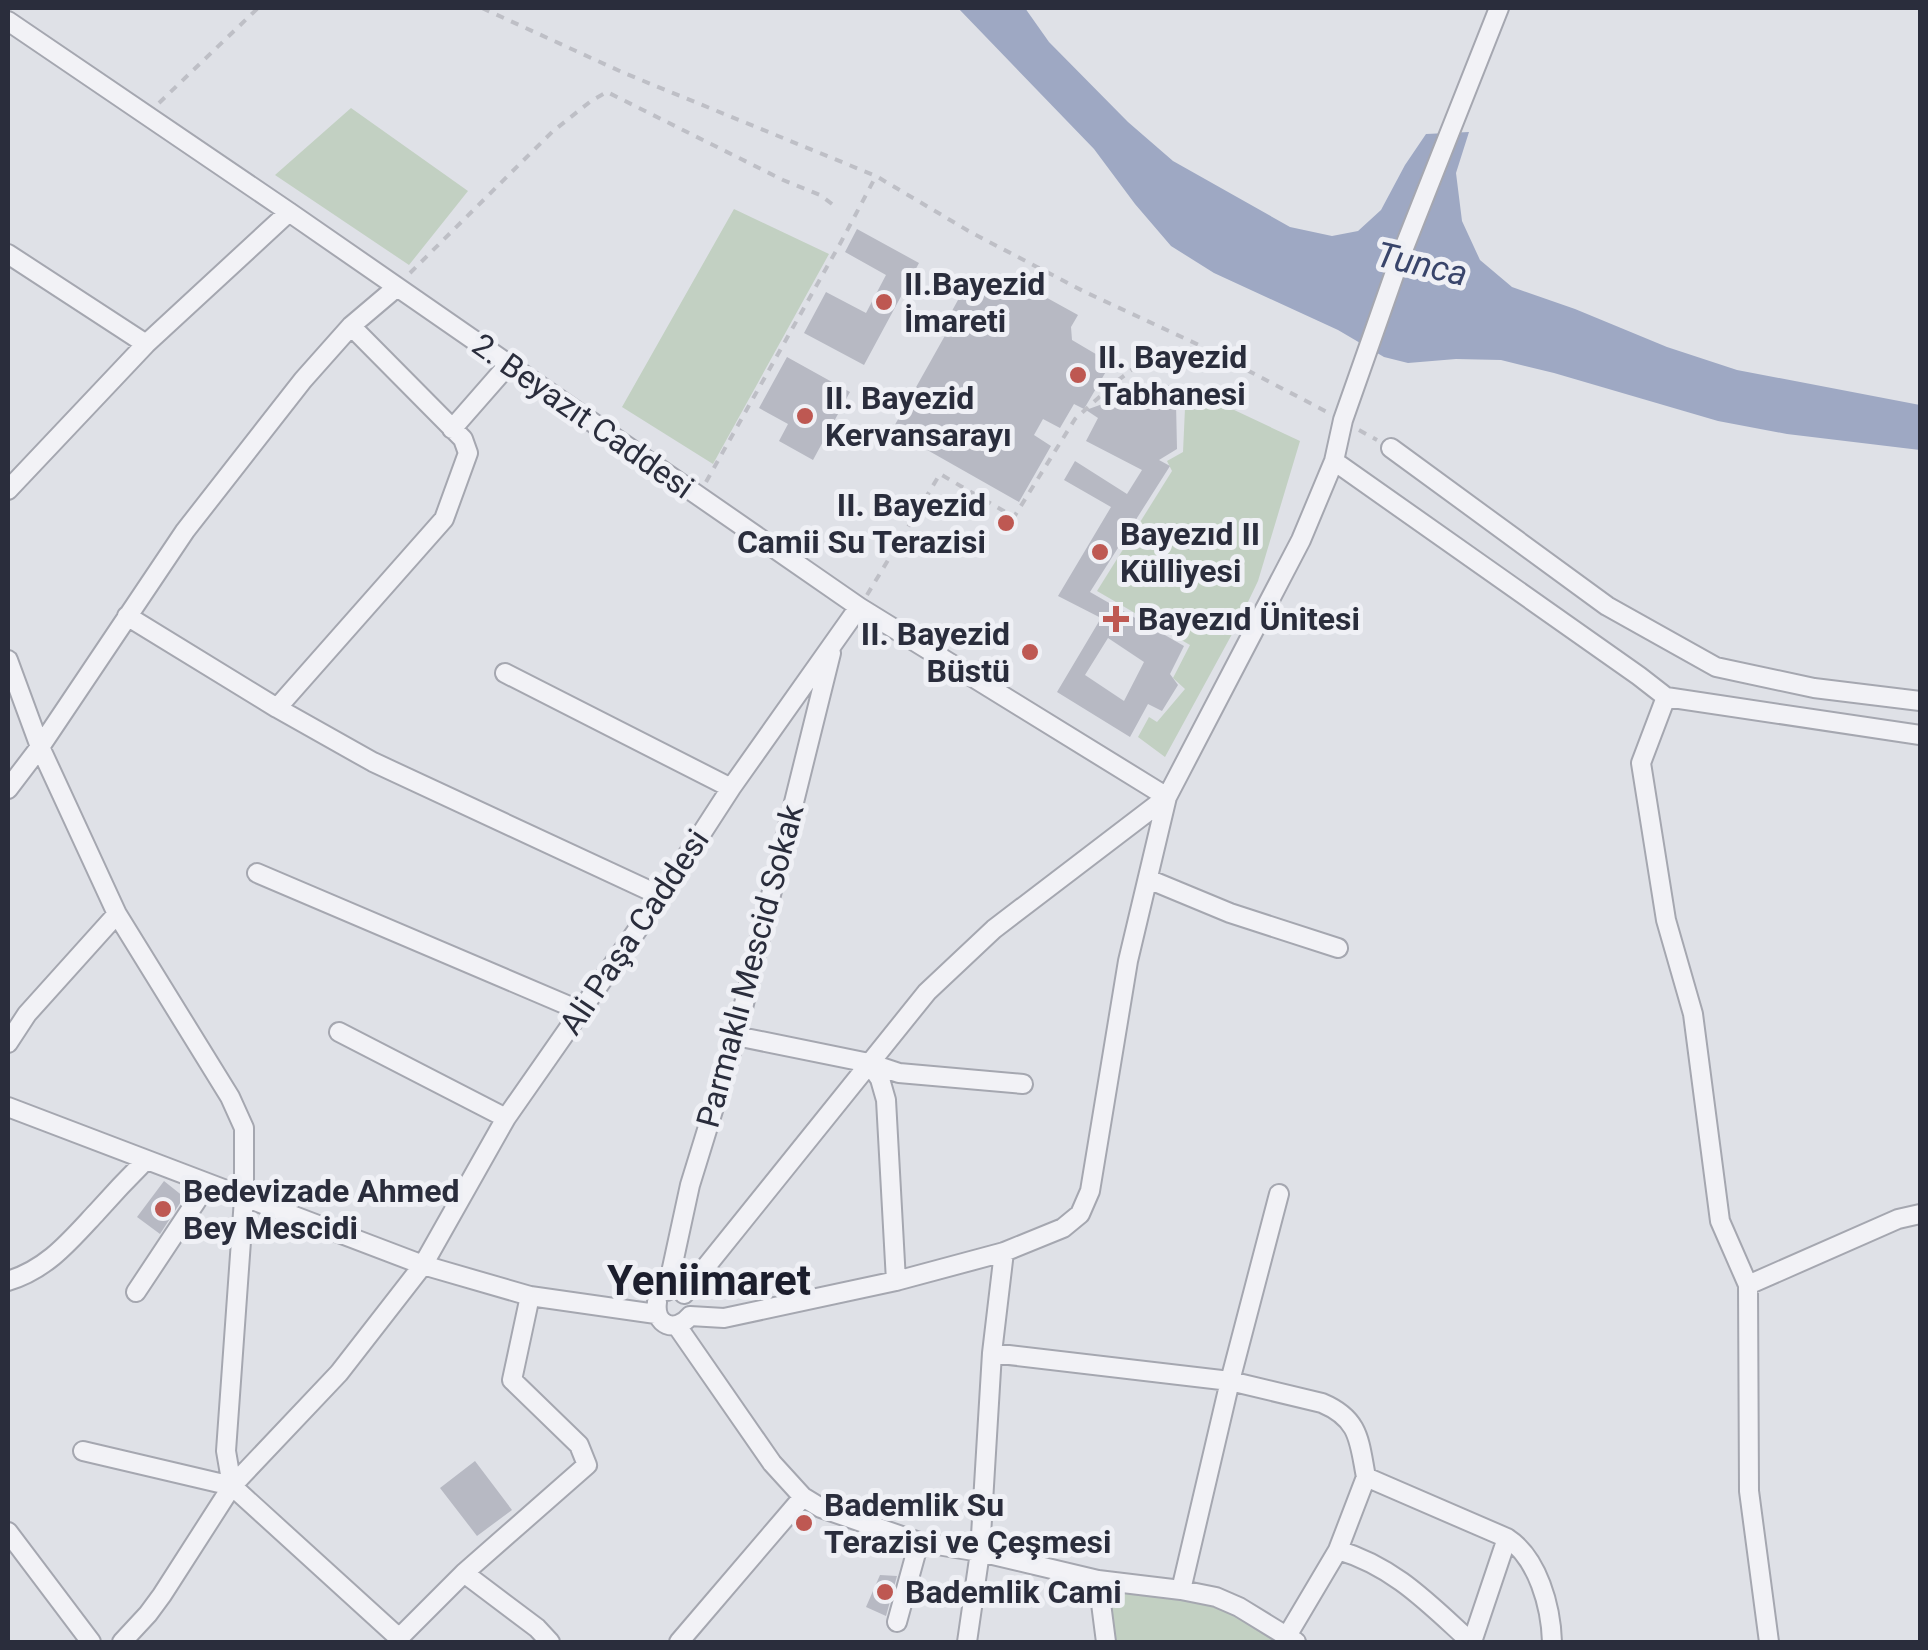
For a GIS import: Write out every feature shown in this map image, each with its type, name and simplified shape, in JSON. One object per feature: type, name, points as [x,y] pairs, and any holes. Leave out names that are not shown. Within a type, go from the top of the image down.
[{"type":"street","points":[[1167,797],[994,929],[927,992],[676,1292],[658,1298],[656,1314],[662,1322],[724,1318],[896,1281],[1004,1252],[1063,1228],[1080,1214],[1090,1191],[1128,961],[1167,797],[1294,556],[1334,460],[1342,420],[1400,258],[1499,8]]},
{"type":"street","name":"2. Beyazıt Caddesi","points":[[8,21],[859,607],[1167,797]]},
{"type":"street","points":[[8,490],[146,344],[289,212]]},
{"type":"street","points":[[8,254],[146,344]]},
{"type":"street","points":[[8,789],[186,530],[303,380],[351,326],[396,287]]},
{"type":"street","points":[[278,708],[444,519],[468,453],[463,439],[351,326]]},
{"type":"street","points":[[452,428],[508,365]]},
{"type":"street","points":[[1391,448],[1607,606],[1716,667],[1814,688],[1920,701]]},
{"type":"street","points":[[1334,460],[1666,698],[1920,735]]},
{"type":"street","name":"Ali Paşa Caddesi","points":[[122,1642],[162,1595],[232,1486],[339,1372],[423,1264],[506,1118],[859,607]]},
{"type":"street","points":[[127,616],[373,762],[661,896]]},
{"type":"street","name":"Parmaklı Mescid Sokak","points":[[676,1292],[690,1185],[736,1036],[834,641]]},
{"type":"street","points":[[8,660],[40,747],[117,914],[230,1097],[244,1128],[244,1198],[226,1451],[232,1486]]},
{"type":"street","points":[[505,674],[731,788]]},
{"type":"street","points":[[1666,698],[1642,764],[1666,920],[1692,1014],[1720,1222],[1748,1285],[1749,1490],[1769,1642]]},
{"type":"street","points":[[257,873],[582,1011]]},
{"type":"street","points":[[1148,880],[1230,913],[1338,948]]},
{"type":"street","points":[[8,1043],[27,1014],[117,914]]},
{"type":"street","points":[[338,1032],[506,1118]]},
{"type":"street","points":[[736,1036],[869,1063],[899,1073],[1023,1084]]},
{"type":"street","points":[[869,1063],[880,1079],[886,1100],[896,1281]]},
{"type":"street","points":[[8,1107],[423,1264],[530,1296],[656,1314]]},
{"type":"street","points":[[8,1282],[36,1270],[66,1247],[146,1160]]},
{"type":"street","points":[[136,1292],[208,1185]]},
{"type":"street","points":[[1180,1590],[1278,1194]]},
{"type":"street","points":[[1748,1285],[1898,1219],[1920,1214]]},
{"type":"street","points":[[968,1642],[980,1552],[992,1353],[1004,1252]]},
{"type":"street","points":[[676,1292],[691,1304],[684,1321]]},
{"type":"street","points":[[82,1450],[232,1486],[399,1638],[464,1573],[587,1466],[579,1445],[512,1380],[530,1296]]},
{"type":"street","points":[[684,1321],[772,1463],[802,1496],[839,1514],[918,1542],[980,1552],[1098,1580],[1216,1597],[1240,1607],[1291,1639],[1338,1550],[1366,1477],[1358,1436],[1346,1416],[1322,1403],[1230,1381],[992,1353]]},
{"type":"street","points":[[1366,1477],[1507,1538],[1523,1552],[1549,1612],[1552,1642]]},
{"type":"street","points":[[679,1642],[802,1496]]},
{"type":"street","points":[[8,1532],[91,1642]]},
{"type":"street","points":[[1338,1550],[1368,1560],[1396,1576],[1472,1642],[1507,1538]]},
{"type":"street","points":[[897,1622],[918,1542]]},
{"type":"street","points":[[464,1573],[550,1642]]},
{"type":"street","points":[[1098,1580],[1106,1642]]},
{"type":"path","points":[[145,116],[258,8]]},
{"type":"path","points":[[482,8],[624,73],[876,176],[988,242],[1200,345],[1391,448]]},
{"type":"path","points":[[396,287],[552,132],[590,100],[606,92],[820,195],[836,207]]},
{"type":"path","points":[[698,496],[876,176]]},
{"type":"path","points":[[859,607],[940,474],[1014,516],[1075,419],[1117,380],[1146,359],[1195,358],[1200,345]]},
{"type":"green space","points":[[351,108],[468,191],[409,265],[275,175]]},
{"type":"green space","points":[[734,209],[829,254],[713,464],[622,407]]},
{"type":"green space","points":[[1181,385],[1300,441],[1258,581],[1165,757],[1138,737],[1149,717],[1157,722],[1185,689],[1173,678],[1190,645],[1097,591],[1172,471],[1167,461],[1183,452],[1185,408],[1176,398]]},
{"type":"green space","points":[[1120,1588],[1205,1604],[1255,1623],[1275,1642],[1114,1642],[1110,1610]]},
{"type":"water","name":"Tunca","points":[[958,8],[1025,8],[1049,42],[1128,122],[1173,161],[1290,227],[1332,236],[1358,231],[1381,210],[1426,134],[1469,132],[1456,173],[1462,221],[1480,260],[1512,287],[1737,370],[1920,405],[1920,450],[1787,434],[1718,421],[1501,360],[1408,363],[1384,357],[1338,330],[1214,273],[1171,246],[1094,149]]},
{"type":"building","name":"II.Bayezid İmareti","points":[[857,229],[919,263],[864,365],[804,333],[826,292],[866,313],[886,275],[845,252]]},
{"type":"building","points":[[1013,279],[1078,315],[1071,327],[1072,340],[1111,363],[1084,409],[1074,404],[1060,428],[1043,419],[1034,435],[1051,446],[1019,502],[892,430],[947,332],[942,329],[969,280],[1003,298]]},
{"type":"building","name":"II. Bayezid Kervansarayı","points":[[787,357],[850,392],[813,460],[779,441],[788,424],[759,408]]},
{"type":"building","name":"Bayezıd II Külliyesi","points":[[1156,382],[1172,386],[1169,397],[1176,403],[1177,449],[1159,460],[1170,466],[1090,592],[1184,646],[1170,674],[1178,685],[1162,711],[1148,704],[1130,737],[1057,692],[1101,618],[1058,596],[1111,507],[1064,480],[1075,461],[1127,494],[1142,470],[1086,441],[1098,418],[1086,410],[1141,390],[1151,394]],"holes":[[[1108,638],[1144,662],[1124,701],[1085,675]]]},
{"type":"building","name":"Bedevizade Ahmed Bey Mescidi","points":[[164,1181],[184,1197],[160,1234],[137,1217]]},
{"type":"building","points":[[475,1461],[512,1510],[477,1536],[440,1488]]},
{"type":"building","name":"Bademlik Cami","points":[[880,1575],[897,1576],[886,1616],[866,1607]]},
{"type":"place","name":"II.Bayezid İmareti","points":[[884,302]]},
{"type":"place","name":"II. Bayezid Tabhanesi","points":[[1078,375]]},
{"type":"place","name":"II. Bayezid Kervansarayı","points":[[805,416]]},
{"type":"place","name":"II. Bayezid Camii Su Terazisi","points":[[1006,523]]},
{"type":"place","name":"Bayezıd II Külliyesi","points":[[1100,552]]},
{"type":"place","name":"Bayezıd Ünitesi","points":[[1116,619]]},
{"type":"place","name":"II. Bayezid Büstü","points":[[1030,652]]},
{"type":"place","name":"Bedevizade Ahmed Bey Mescidi","points":[[163,1209]]},
{"type":"place","name":"Bademlik Su Terazisi ve Çeşmesi","points":[[804,1523]]},
{"type":"place","name":"Bademlik Cami","points":[[885,1592]]},
{"type":"district","name":"Yeniimaret","points":[[709,1280]]}]
